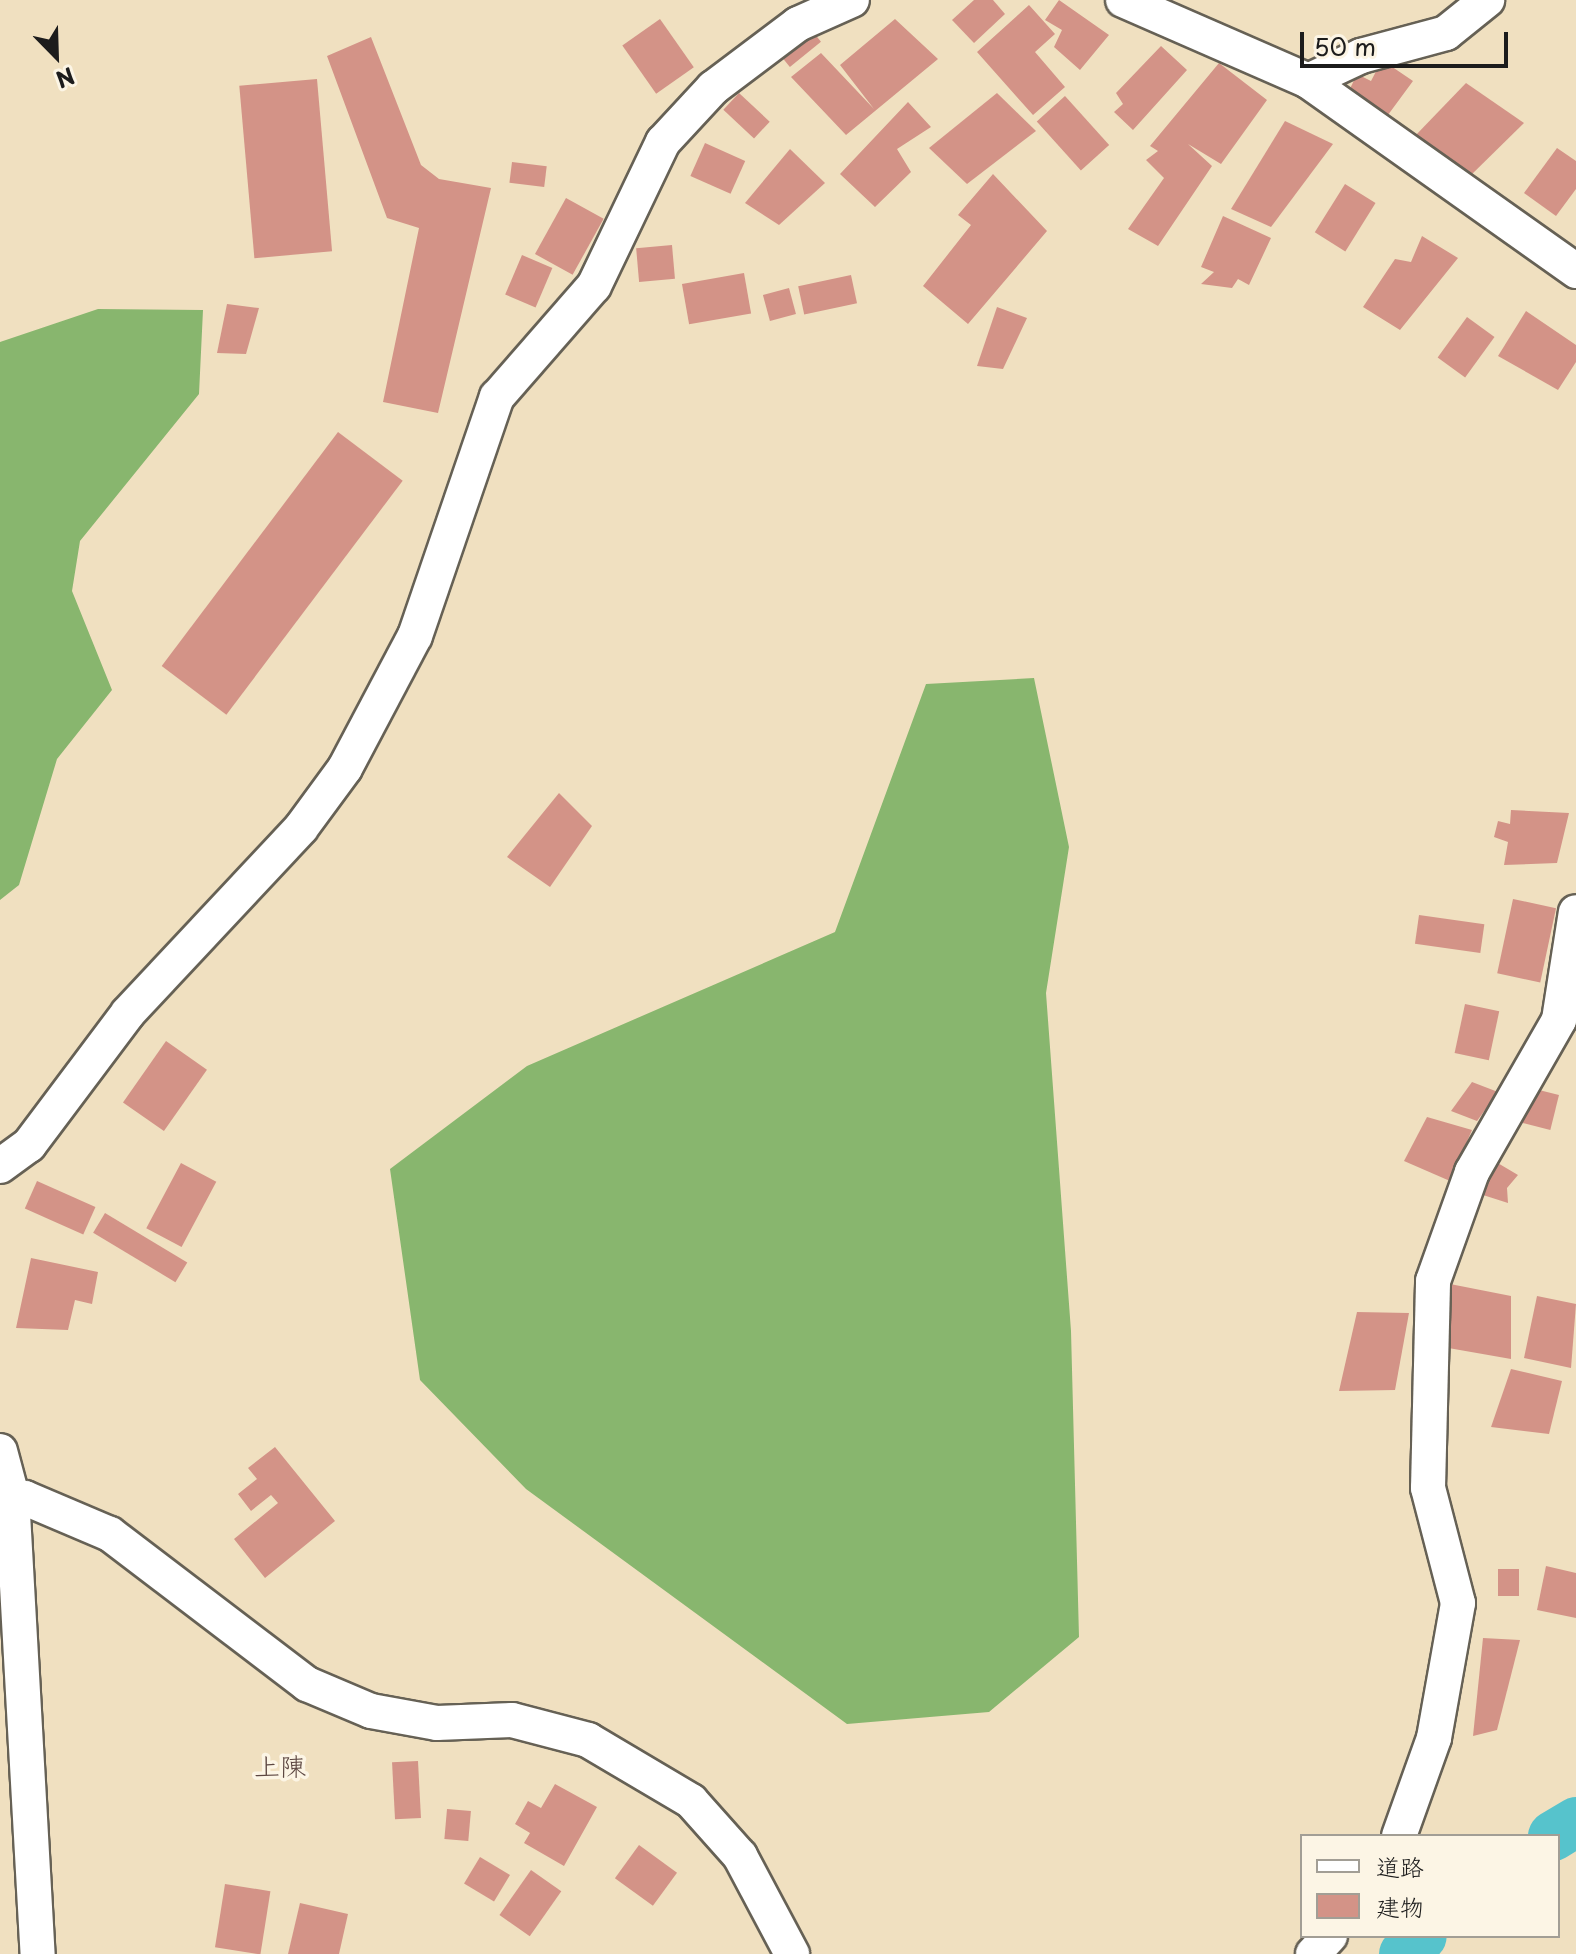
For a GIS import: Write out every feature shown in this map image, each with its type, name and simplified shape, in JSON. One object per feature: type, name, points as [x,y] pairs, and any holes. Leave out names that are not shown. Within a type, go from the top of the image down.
[{"type":"street","points":[[0,1166],[29,1145],[128,1013],[301,828],[345,768],[415,636],[497,397],[594,286],[663,142],[725,79],[798,24],[852,0]]},
{"type":"street","points":[[1123,0],[1308,81],[1576,271]]},
{"type":"street","points":[[1308,81],[1347,61],[1446,33],[1487,0]]},
{"type":"street","points":[[1400,1834],[1434,1738],[1458,1603],[1428,1488],[1433,1281],[1472,1172],[1559,1020],[1576,912]]},
{"type":"street","points":[[0,1451],[6,1497],[37,1953]]},
{"type":"street","points":[[6,1497],[110,1534],[307,1684],[371,1711],[437,1723],[512,1720],[601,1747],[691,1801],[740,1856],[792,1954]]},
{"type":"street","points":[[1313,1954],[1328,1938]]},
{"type":"green space","points":[[98,309],[203,310],[199,394],[80,541],[72,591],[112,690],[57,759],[19,885],[0,900],[0,342]]},
{"type":"green space","points":[[1034,678],[1069,847],[1046,993],[1071,1331],[1079,1637],[989,1712],[847,1724],[526,1489],[420,1380],[390,1169],[527,1066],[835,932],[926,684]]},
{"type":"building","points":[[974,0],[993,0],[1005,14],[974,43],[952,20]]},
{"type":"building","points":[[1059,0],[1109,35],[1080,70],[1054,47],[1062,30],[1045,20]]},
{"type":"building","points":[[1029,5],[1055,34],[1035,52],[1065,87],[1033,115],[977,52]]},
{"type":"building","points":[[660,19],[694,67],[656,94],[622,45]]},
{"type":"building","points":[[895,19],[938,59],[846,135],[791,77],[821,53],[874,109],[840,65]]},
{"type":"building","points":[[809,27],[821,42],[790,67],[778,52]]},
{"type":"building","points":[[371,37],[421,165],[439,179],[491,188],[438,413],[383,402],[419,228],[387,218],[327,56]]},
{"type":"building","points":[[1161,46],[1187,70],[1133,130],[1114,112],[1123,104],[1116,93]]},
{"type":"building","points":[[1382,60],[1413,81],[1385,119],[1347,95],[1357,74],[1371,81]]},
{"type":"building","points":[[1219,63],[1267,100],[1221,164],[1188,144],[1212,166],[1158,246],[1128,229],[1164,178],[1146,160],[1158,151],[1150,146]]},
{"type":"building","points":[[317,79],[332,251],[254,258],[239,86]]},
{"type":"building","points":[[1466,83],[1524,123],[1466,180],[1414,137]]},
{"type":"building","points":[[739,93],[770,122],[754,138],[723,110]]},
{"type":"building","points":[[997,93],[1036,131],[967,184],[929,148]]},
{"type":"building","points":[[1065,96],[1109,145],[1081,170],[1037,121]]},
{"type":"building","points":[[908,102],[931,127],[897,149],[911,172],[875,207],[840,174]]},
{"type":"building","points":[[1285,121],[1333,144],[1271,227],[1231,209]]},
{"type":"building","points":[[705,143],[745,161],[731,194],[690,176]]},
{"type":"building","points":[[1557,148],[1576,161],[1576,189],[1556,216],[1524,193]]},
{"type":"building","points":[[790,149],[825,183],[779,225],[745,203]]},
{"type":"building","points":[[512,162],[547,166],[544,187],[509,183]]},
{"type":"building","points":[[993,174],[1047,231],[968,324],[923,286],[971,225],[958,215]]},
{"type":"building","points":[[1345,184],[1376,203],[1345,251],[1315,232]]},
{"type":"building","points":[[566,198],[604,219],[573,275],[535,254]]},
{"type":"building","points":[[1223,216],[1271,238],[1249,285],[1238,279],[1232,288],[1201,284],[1214,272],[1201,267]]},
{"type":"building","points":[[1422,236],[1458,258],[1400,330],[1363,307],[1395,259],[1411,262]]},
{"type":"building","points":[[672,245],[675,279],[639,282],[636,248]]},
{"type":"building","points":[[522,255],[552,268],[536,307],[505,295]]},
{"type":"building","points":[[744,273],[751,313],[689,324],[682,284]]},
{"type":"building","points":[[851,275],[857,303],[804,315],[798,286]]},
{"type":"building","points":[[789,288],[796,314],[770,321],[763,295]]},
{"type":"building","points":[[227,304],[259,308],[246,354],[217,353]]},
{"type":"building","points":[[997,307],[1027,318],[1003,369],[977,366]]},
{"type":"building","points":[[1526,311],[1576,345],[1576,362],[1558,390],[1498,356]]},
{"type":"building","points":[[1467,317],[1495,337],[1465,377],[1438,357]]},
{"type":"building","points":[[338,432],[403,481],[226,715],[162,666]]},
{"type":"building","points":[[559,793],[592,826],[550,887],[507,857]]},
{"type":"building","points":[[1511,810],[1569,813],[1557,863],[1504,865],[1508,842],[1494,837],[1498,821],[1510,824]]},
{"type":"building","points":[[1513,899],[1556,908],[1540,982],[1497,973]]},
{"type":"building","points":[[1419,915],[1484,924],[1480,953],[1415,944]]},
{"type":"building","points":[[1465,1004],[1499,1011],[1489,1060],[1455,1053]]},
{"type":"building","points":[[166,1041],[207,1070],[164,1131],[123,1102]]},
{"type":"building","points":[[1472,1082],[1498,1092],[1477,1121],[1451,1111]]},
{"type":"building","points":[[1527,1087],[1559,1095],[1550,1130],[1518,1122]]},
{"type":"building","points":[[1427,1117],[1472,1130],[1450,1181],[1404,1161]]},
{"type":"building","points":[[1496,1162],[1518,1175],[1507,1188],[1508,1203],[1483,1195]]},
{"type":"building","points":[[181,1163],[216,1182],[182,1247],[146,1228]]},
{"type":"building","points":[[37,1181],[95,1207],[83,1234],[25,1208]]},
{"type":"building","points":[[105,1213],[187,1262],[175,1282],[93,1233]]},
{"type":"building","points":[[31,1258],[98,1272],[92,1304],[75,1300],[68,1330],[16,1328]]},
{"type":"building","points":[[1445,1283],[1511,1296],[1511,1359],[1437,1346]]},
{"type":"building","points":[[1537,1296],[1576,1304],[1571,1368],[1524,1358]]},
{"type":"building","points":[[1357,1312],[1409,1313],[1395,1390],[1339,1391]]},
{"type":"building","points":[[1511,1369],[1562,1381],[1549,1434],[1491,1427]]},
{"type":"building","points":[[275,1447],[335,1521],[265,1578],[234,1539],[278,1503],[271,1495],[251,1511],[238,1494],[257,1479],[248,1468]]},
{"type":"building","points":[[1546,1566],[1576,1573],[1576,1618],[1537,1610]]},
{"type":"building","points":[[1498,1569],[1519,1569],[1519,1596],[1498,1596]]},
{"type":"building","points":[[1483,1638],[1520,1640],[1497,1730],[1473,1736]]},
{"type":"building","points":[[418,1761],[421,1818],[395,1819],[392,1762]]},
{"type":"building","points":[[555,1784],[597,1807],[564,1866],[524,1843],[530,1833],[515,1824],[528,1801],[541,1808]]},
{"type":"building","points":[[447,1809],[471,1811],[468,1841],[444,1839]]},
{"type":"building","points":[[639,1845],[677,1873],[653,1906],[615,1878]]},
{"type":"building","points":[[480,1857],[510,1875],[494,1902],[464,1884]]},
{"type":"building","points":[[531,1870],[561,1891],[530,1936],[499,1915]]},
{"type":"building","points":[[225,1884],[270,1891],[260,1954],[215,1947]]},
{"type":"building","points":[[300,1903],[348,1914],[339,1954],[288,1954]]},
{"type":"waterway","points":[[1556,1834],[1576,1822]]},
{"type":"waterway","points":[[1404,1954],[1420,1938]]},
{"type":"district","name":"上陳","points":[[280,1766]]}]
